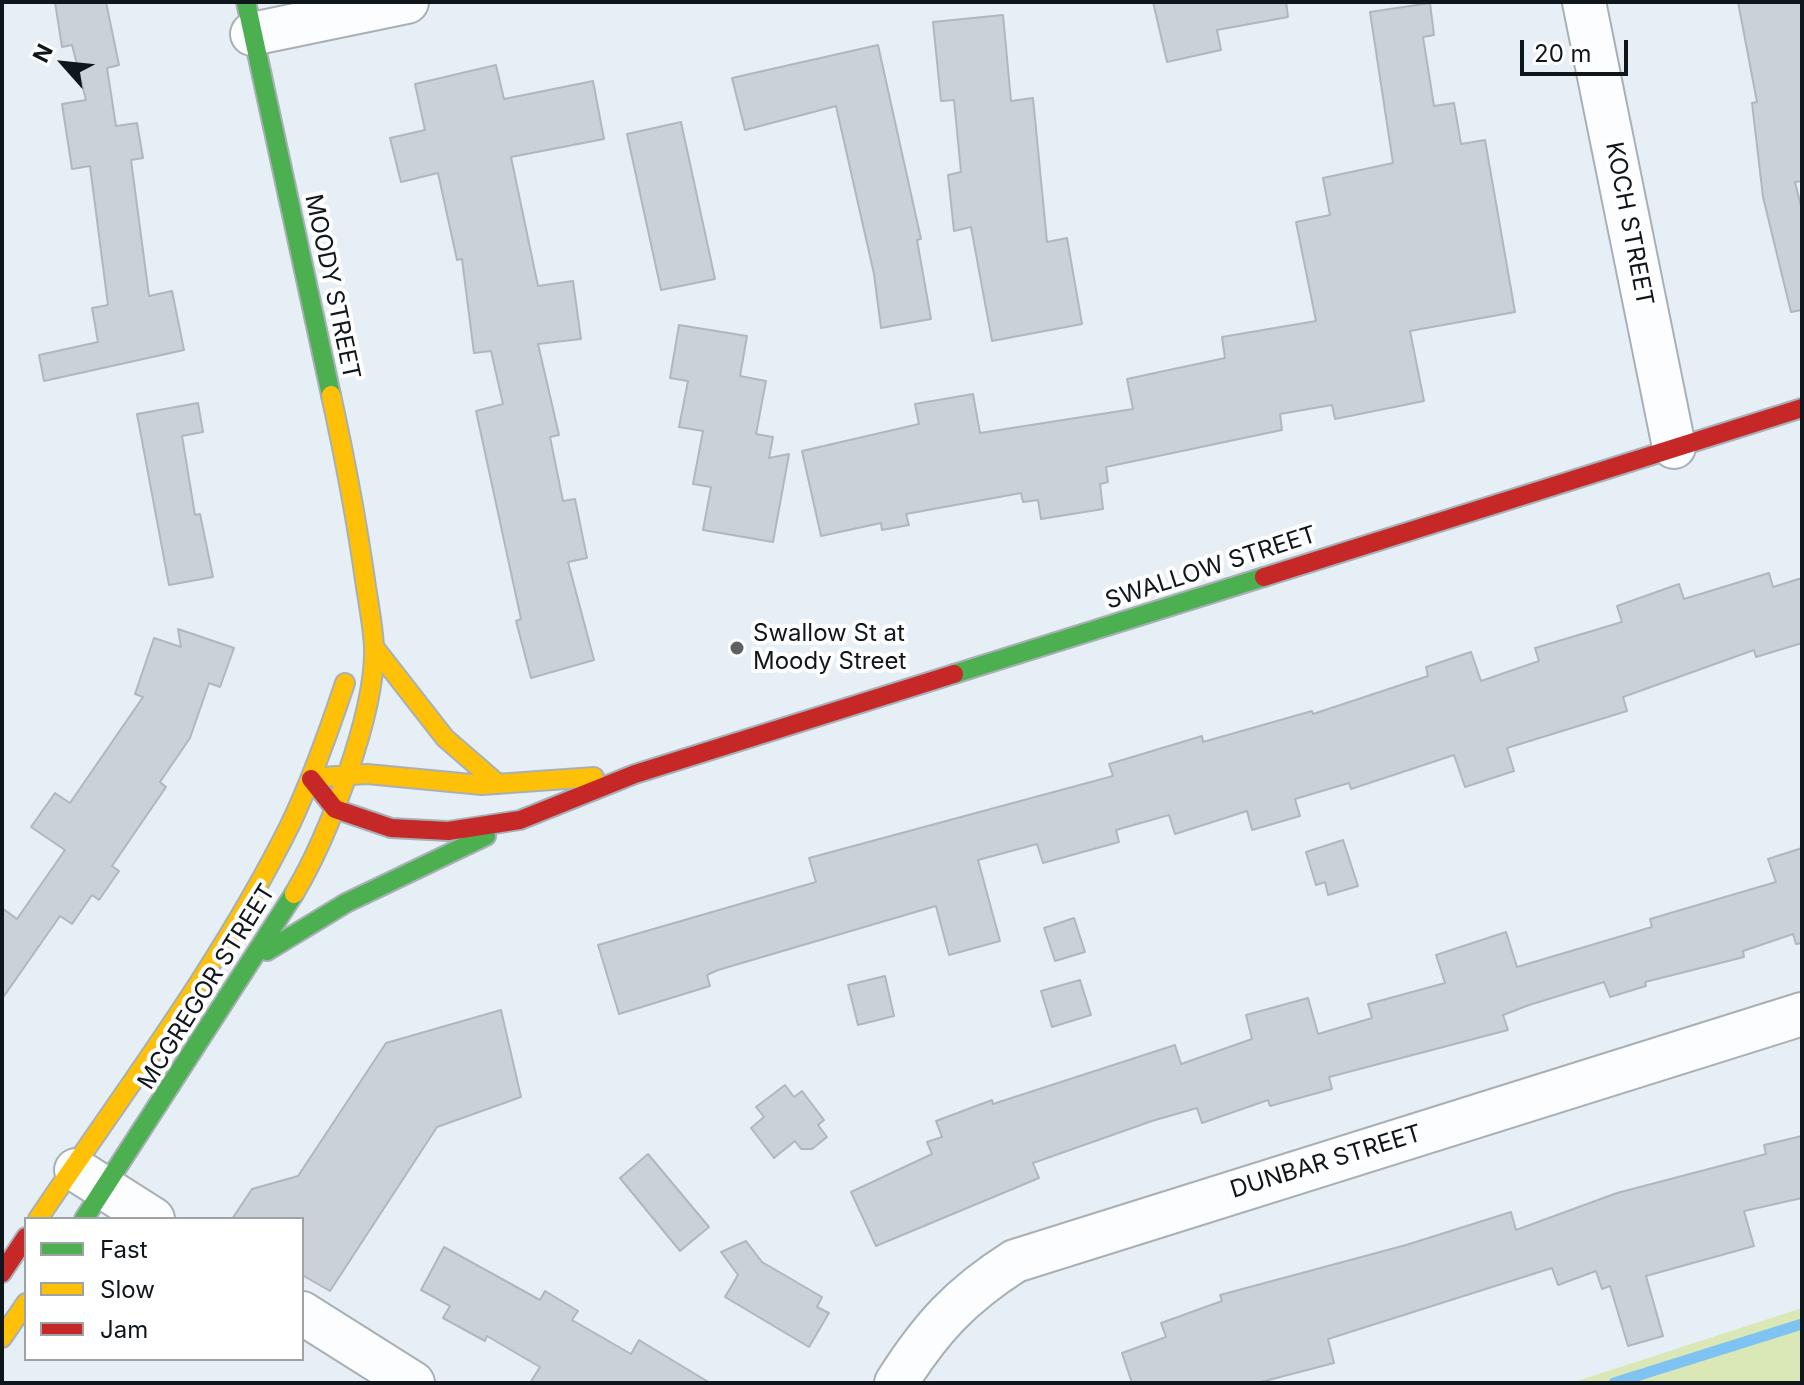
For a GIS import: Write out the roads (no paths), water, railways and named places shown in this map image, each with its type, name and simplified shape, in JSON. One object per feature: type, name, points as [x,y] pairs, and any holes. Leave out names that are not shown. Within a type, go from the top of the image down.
[{"type":"street","points":[[249,18],[407,2]]},
{"type":"street","name":"KOCH STREET","points":[[1584,2],[1674,447]]},
{"type":"street","name":"MOODY STREET","points":[[249,18],[356,511],[364,582],[360,649],[368,700],[349,770]]},
{"type":"street","name":"SWALLOW STREET","points":[[335,809],[391,828],[417,831],[479,829],[520,820],[635,774],[1802,408]]},
{"type":"street","points":[[360,649],[438,735],[467,762],[498,784]]},
{"type":"street","name":"MOODY STREET","points":[[311,779],[360,649]]},
{"type":"street","name":"SWALLOW STREET","points":[[311,779],[349,770],[445,784],[498,784],[635,774]]},
{"type":"street","name":"MCGREGOR STREET","points":[[42,1217],[87,1192],[255,959],[310,867],[349,770]]},
{"type":"street","points":[[311,779],[335,809]]},
{"type":"street","name":"MCGREGOR STREET","points":[[87,1192],[311,779]]},
{"type":"street","points":[[255,959],[348,901],[520,820]]},
{"type":"street","name":"DUNBAR STREET","points":[[896,1383],[932,1330],[971,1290],[1015,1261],[1802,1014]]},
{"type":"street","points":[[87,1192],[148,1217]]},
{"type":"street","points":[[2,1273],[24,1240]]},
{"type":"street","points":[[2,1338],[24,1306]]},
{"type":"street","points":[[304,1314],[413,1383]]},
{"type":"waterway","points":[[1614,1383],[1802,1324]]},
{"type":"place","name":"Swallow St at Moody Street","points":[[737,648]]}]
